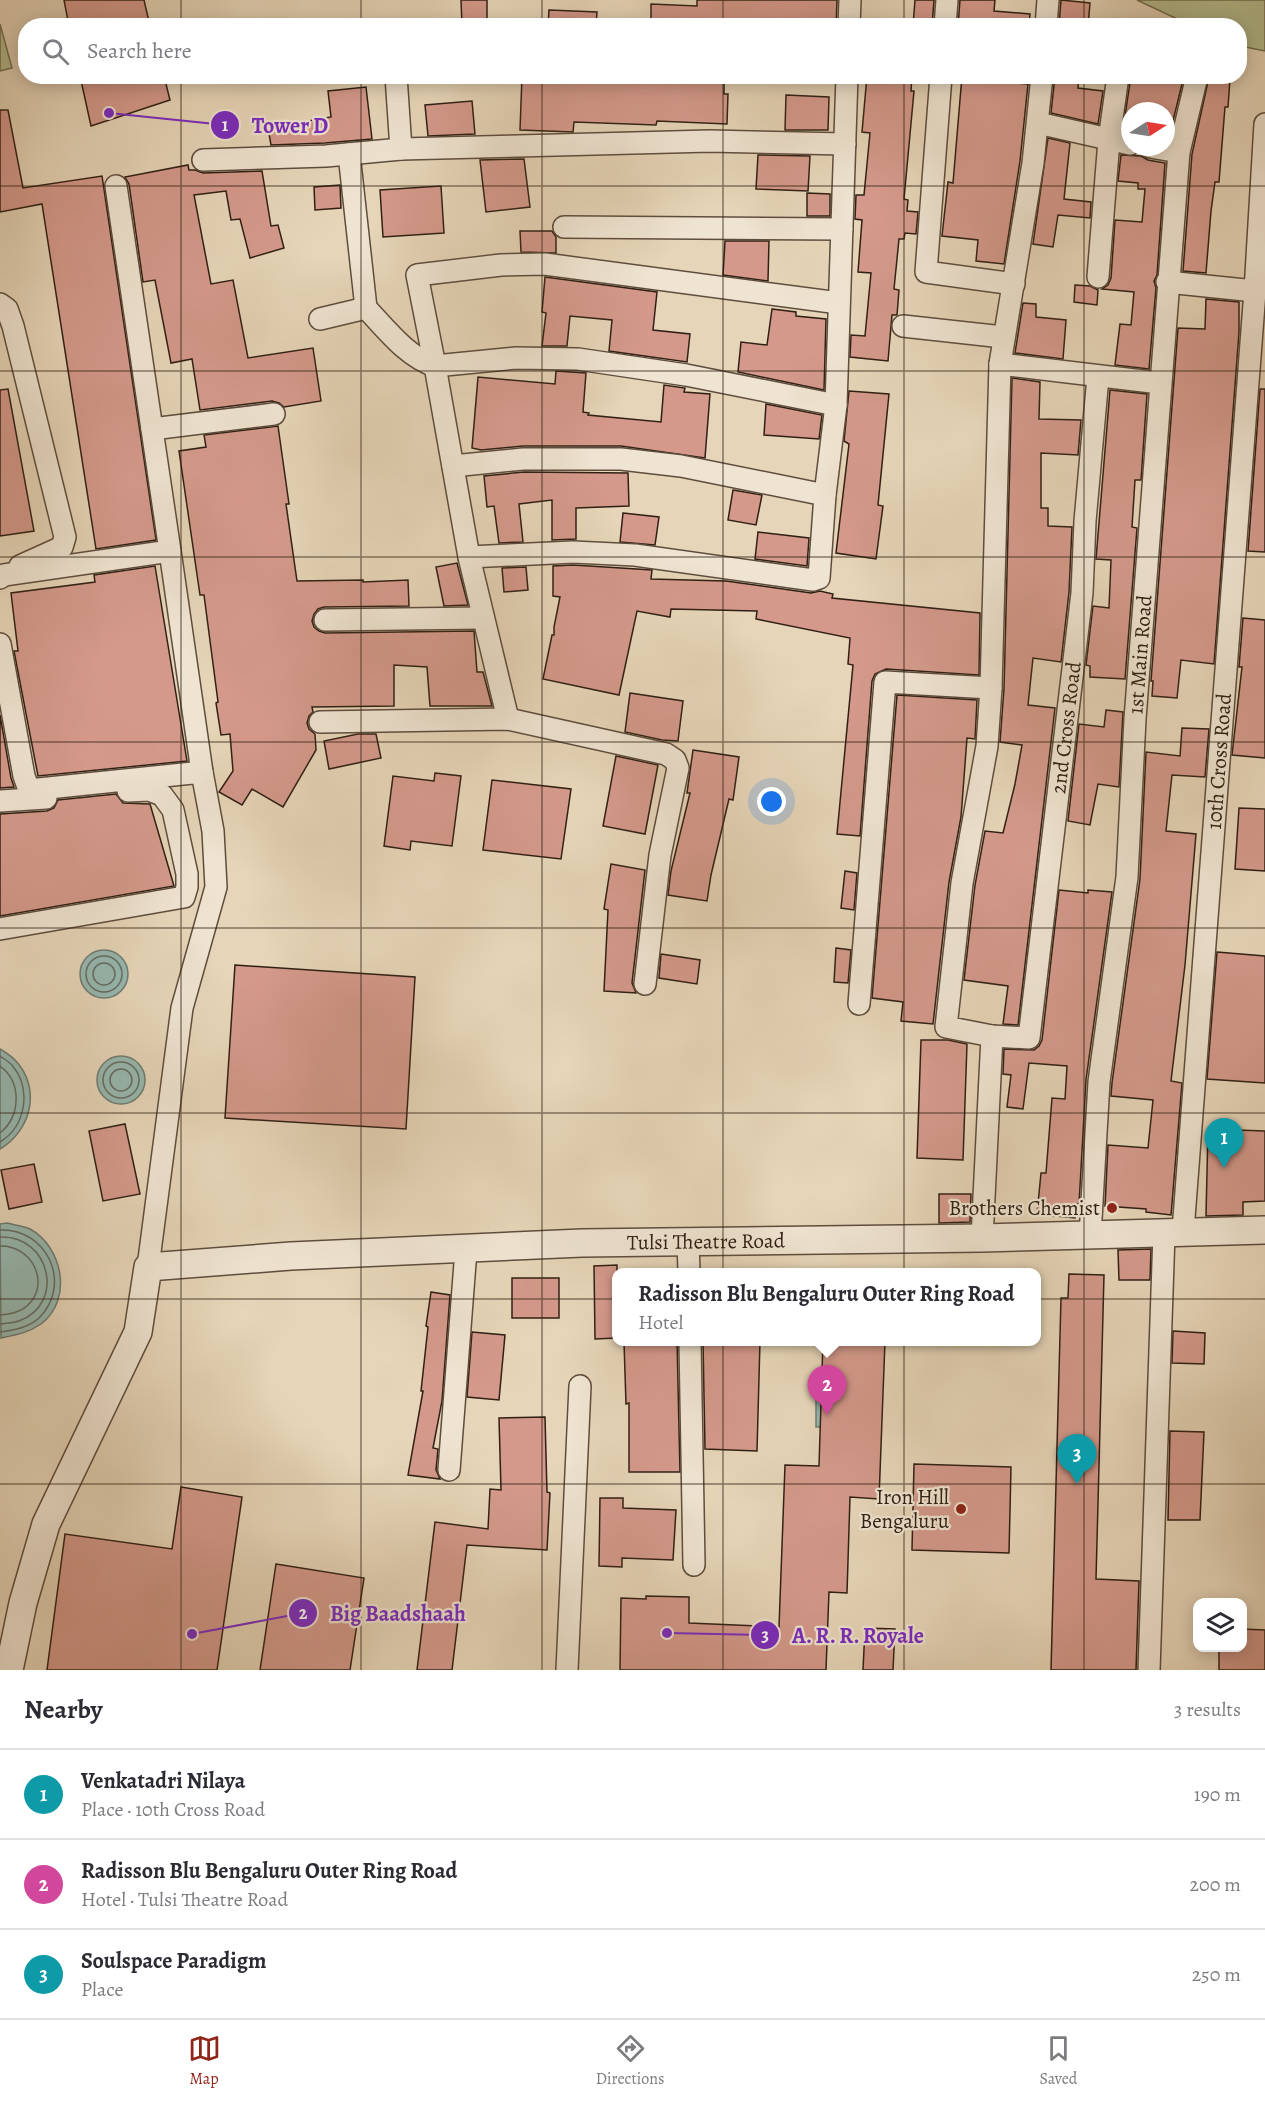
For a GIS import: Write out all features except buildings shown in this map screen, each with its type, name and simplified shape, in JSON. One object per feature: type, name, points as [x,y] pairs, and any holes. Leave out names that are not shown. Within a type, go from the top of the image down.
[{"type":"street","points":[[849,18],[850,0]]},
{"type":"street","points":[[946,18],[947,0]]},
{"type":"street","points":[[1047,18],[1048,0]]},
{"type":"street","points":[[397,84],[401,148]]},
{"type":"street","points":[[469,557],[573,552],[635,555],[813,580],[819,578],[825,495],[836,405],[847,84]]},
{"type":"street","points":[[940,84],[926,272],[1014,284]]},
{"type":"street","points":[[982,1238],[992,1036],[946,1028],[962,883],[987,746],[991,688],[1000,364],[1038,123],[1041,84]]},
{"type":"street","points":[[1098,277],[1109,140],[1117,84]]},
{"type":"street","name":"1st Main Road","points":[[1090,1236],[1100,1082],[1127,877],[1136,708],[1167,282],[1179,152],[1195,84]]},
{"type":"street","points":[[1038,123],[1121,142]]},
{"type":"street","name":"10th Cross Road","points":[[1149,1670],[1173,1232],[1258,301],[1265,124]]},
{"type":"street","points":[[203,160],[350,154],[401,148],[710,141],[845,144]]},
{"type":"street","points":[[1175,151],[1179,152]]},
{"type":"street","points":[[350,154],[366,308],[411,353],[425,363],[435,366],[516,358],[578,359],[686,375],[836,405]]},
{"type":"street","points":[[9,1670],[22,1603],[46,1524],[138,1332],[182,1008],[216,887],[213,831],[202,772],[116,186]]},
{"type":"street","points":[[564,227],[842,229]]},
{"type":"street","points":[[508,719],[469,557],[417,275],[501,265],[545,264],[839,303]]},
{"type":"street","points":[[1167,282],[1258,301]]},
{"type":"street","points":[[0,304],[7,309],[13,326],[64,537],[62,547],[0,576]]},
{"type":"street","points":[[320,319],[366,308]]},
{"type":"street","points":[[903,326],[1003,337]]},
{"type":"street","points":[[1000,364],[1160,383]]},
{"type":"street","name":"2nd Cross Road","points":[[992,1036],[1029,1038],[1080,604],[1098,377]]},
{"type":"street","points":[[152,429],[274,414]]},
{"type":"street","points":[[453,466],[523,459],[621,459],[681,466],[825,495]]},
{"type":"street","points":[[0,576],[170,551]]},
{"type":"street","points":[[325,620],[482,618]]},
{"type":"street","points":[[0,644],[24,776],[29,790],[202,772]]},
{"type":"street","points":[[859,1004],[885,682],[991,688]]},
{"type":"street","points":[[320,722],[508,719],[666,754],[675,760],[678,768],[660,855],[645,984]]},
{"type":"street","points":[[0,801],[149,790],[162,795],[173,810],[188,888],[184,897],[0,929]]},
{"type":"street","points":[[187,874],[215,868]]},
{"type":"street","name":"Tulsi Theatre Road","points":[[148,1267],[291,1256],[466,1250],[582,1243],[1090,1236],[1265,1230]]},
{"type":"street","points":[[688,1241],[689,1268]]},
{"type":"street","points":[[449,1470],[466,1250]]},
{"type":"street","points":[[690,1346],[694,1565]]},
{"type":"street","points":[[567,1670],[580,1386]]},
{"type":"green space","points":[[1137,0],[1265,0],[1265,51],[1247,47],[1247,18],[1175,18]]},
{"type":"green space","points":[[0,24],[12,68],[0,71]]},
{"type":"water","points":[[99,950],[109,950],[121,957],[128,969],[128,979],[121,991],[109,998],[99,998],[84,987],[80,979],[80,969],[91,954]]},
{"type":"water","points":[[0,1049],[15,1060],[23,1071],[30,1096],[29,1108],[19,1131],[0,1149]]},
{"type":"water","points":[[116,1056],[126,1056],[138,1063],[145,1075],[145,1085],[138,1097],[126,1104],[116,1104],[101,1093],[97,1085],[97,1075],[108,1060]]},
{"type":"water","points":[[7,1223],[30,1229],[50,1248],[60,1274],[60,1288],[51,1314],[41,1324],[27,1332],[1,1338],[0,1224]]},
{"type":"water","points":[[816,1378],[841,1378],[841,1427],[816,1427]]},
{"type":"place","name":"Tower D","points":[[109,113]]},
{"type":"place","name":"Venkatadri Nilaya","points":[[1224,1168]]},
{"type":"place","name":"Brothers Chemist","points":[[1112,1208]]},
{"type":"place","name":"Radisson Blu Bengaluru Outer Ring Road","points":[[827,1415]]},
{"type":"place","name":"Soulspace Paradigm","points":[[1077,1484]]},
{"type":"place","name":"Iron Hill Bengaluru","points":[[961,1509]]},
{"type":"place","name":"A. R. R. Royale","points":[[667,1633]]},
{"type":"place","name":"Big Baadshaah","points":[[192,1634]]}]
